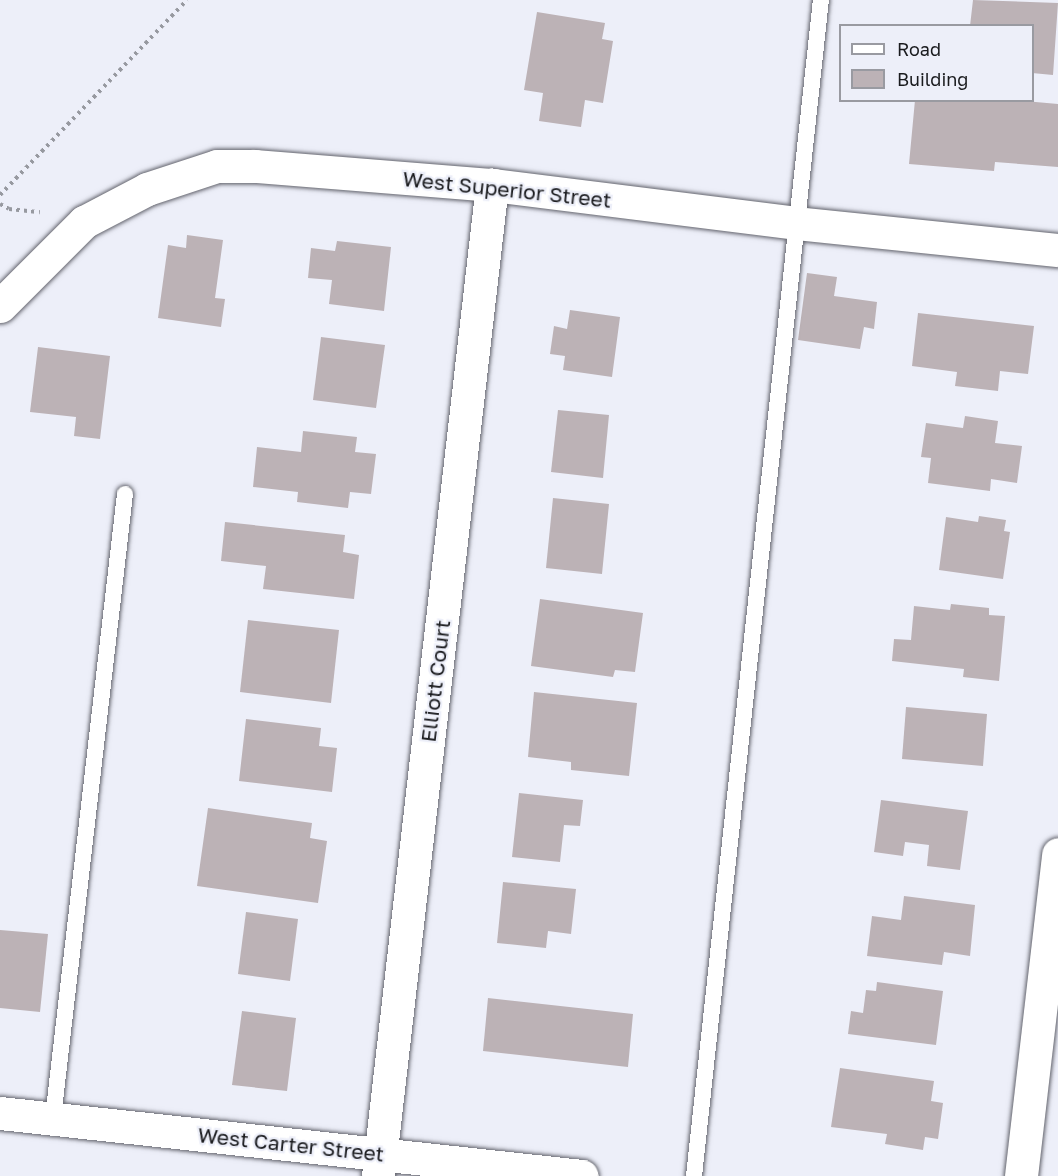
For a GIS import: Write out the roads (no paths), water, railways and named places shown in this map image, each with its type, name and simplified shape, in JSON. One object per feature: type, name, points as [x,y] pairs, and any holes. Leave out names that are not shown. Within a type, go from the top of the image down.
[{"type":"street","name":"West Superior Street","points":[[0,306],[84,222],[147,189],[217,166],[255,166],[492,185],[796,223],[1058,250]]},
{"type":"street","name":"Elliott Court","points":[[379,1165],[492,185]]},
{"type":"street","points":[[1021,1176],[1058,854]]},
{"type":"street","name":"West Carter Street","points":[[0,1113],[53,1118],[379,1165],[582,1176]]},
{"type":"lane","points":[[694,1176],[821,0]]},
{"type":"lane","points":[[53,1118],[125,494]]}]
